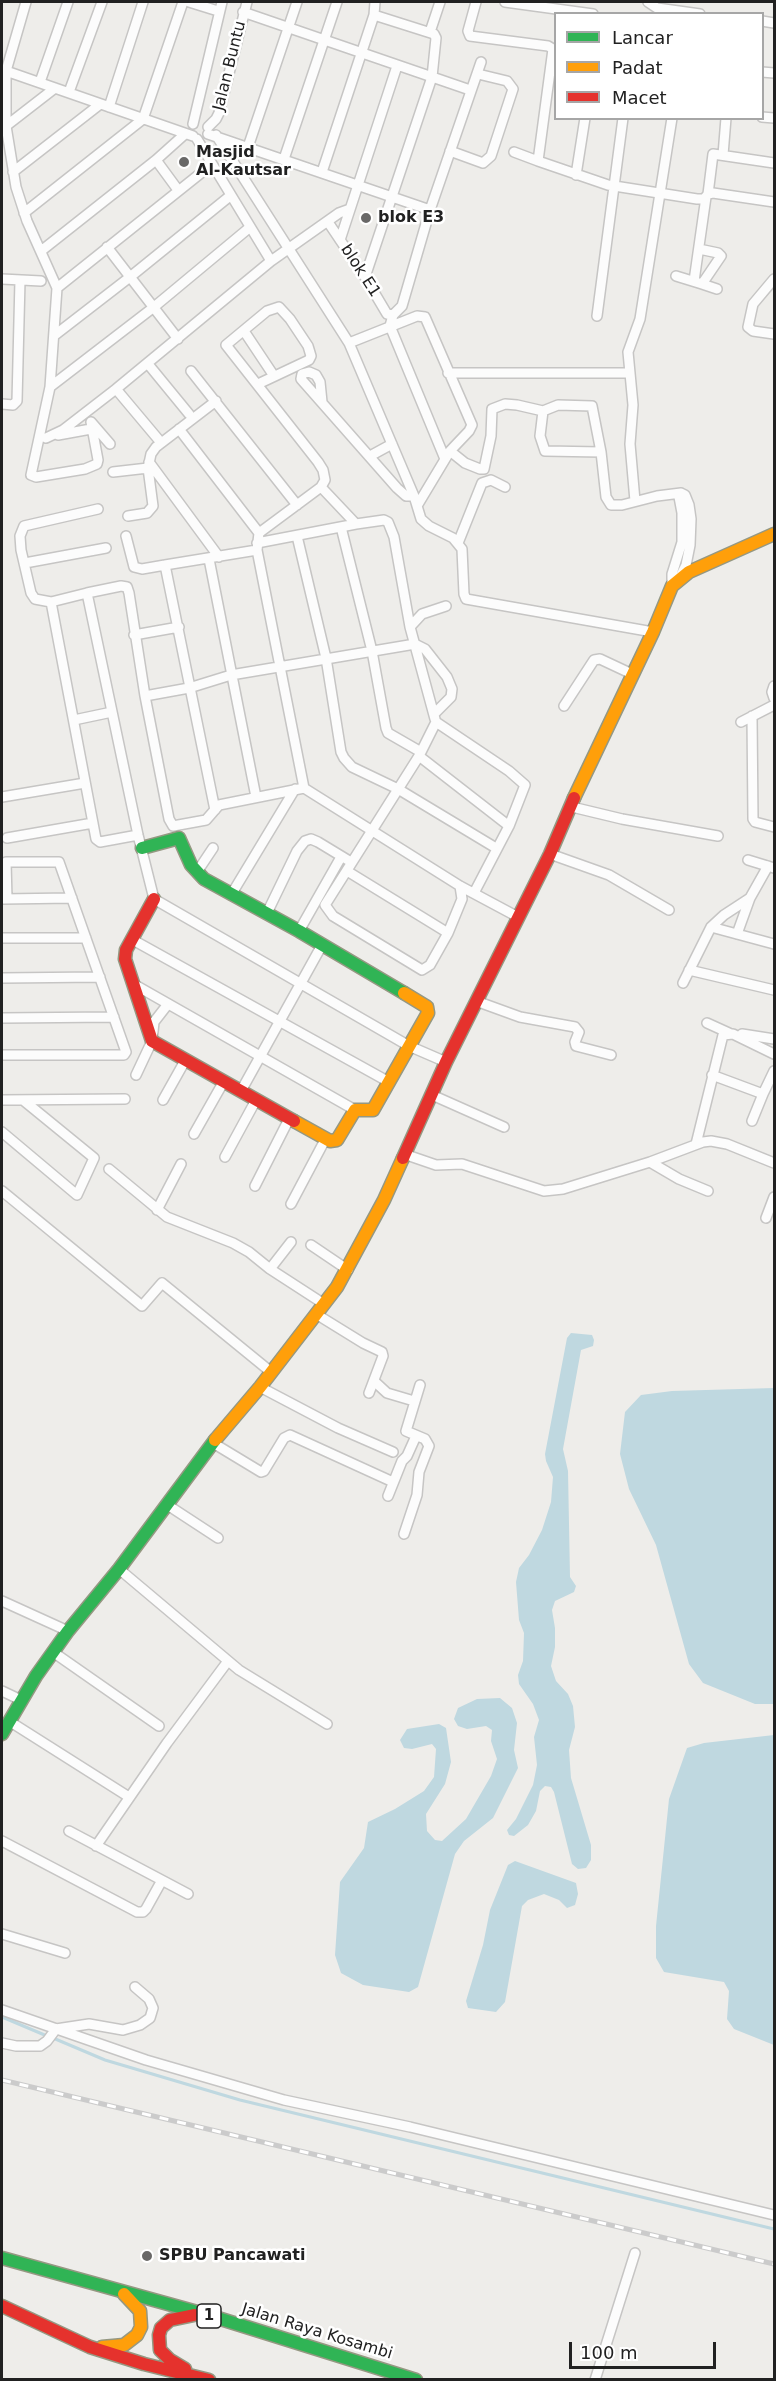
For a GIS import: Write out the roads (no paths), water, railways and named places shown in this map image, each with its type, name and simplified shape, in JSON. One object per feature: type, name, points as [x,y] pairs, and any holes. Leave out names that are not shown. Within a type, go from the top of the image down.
[{"type":"main road","points":[[2,1734],[21,1700],[68,1631],[119,1569],[166,1504],[260,1387],[348,1270],[384,1200],[446,1062],[550,854],[591,758],[676,582],[774,534]]},
{"type":"main road","points":[[140,841],[178,838],[182,841],[197,872],[231,895],[299,931],[427,1007],[428,1013],[373,1110],[355,1110],[337,1140],[330,1141],[152,1041],[125,959],[126,950],[154,898]]},
{"type":"main road","name":"Jalan Raya Kosambi","points":[[2,2258],[208,2316],[416,2379]]},
{"type":"main road","points":[[90,2347],[124,2345],[139,2332],[142,2321],[141,2311],[121,2291]]},
{"type":"main road","points":[[2,2306],[90,2347],[205,2379]]},
{"type":"main road","points":[[205,2379],[170,2360],[160,2350],[158,2342],[161,2328],[170,2320],[192,2314],[208,2316]]},
{"type":"street","points":[[26,2],[6,71],[5,153],[13,172],[24,213],[57,288],[55,335],[43,439],[31,475],[39,476],[94,466],[98,462],[91,425]]},
{"type":"street","points":[[40,82],[68,2]]},
{"type":"street","points":[[69,92],[102,2]]},
{"type":"street","points":[[109,107],[143,2]]},
{"type":"street","points":[[24,213],[143,119],[183,2]]},
{"type":"street","points":[[189,2],[218,11]]},
{"type":"street","points":[[222,2],[190,129],[192,137],[271,261]]},
{"type":"street","name":"Jalan Buntu","points":[[211,132],[219,113],[246,2]]},
{"type":"street","points":[[248,147],[297,2]]},
{"type":"street","points":[[284,159],[337,2]]},
{"type":"street","points":[[322,172],[374,15],[375,2]]},
{"type":"street","points":[[430,32],[440,2]]},
{"type":"street","points":[[476,2],[468,32],[470,36],[548,46],[553,49],[538,161]]},
{"type":"street","points":[[505,2],[578,12]]},
{"type":"street","points":[[648,2],[657,8],[686,12]]},
{"type":"street","points":[[243,12],[471,90]]},
{"type":"street","points":[[366,277],[432,77],[436,38],[435,34],[430,32],[374,15]]},
{"type":"street","points":[[481,62],[430,210],[402,306],[393,315],[390,326],[448,455],[480,469],[484,469],[487,457],[492,409],[506,404],[543,411],[558,405],[592,406],[608,503],[617,506],[681,493],[679,497],[687,530],[686,565],[676,582]]},
{"type":"street","points":[[340,240],[397,66]]},
{"type":"street","points":[[6,71],[192,137],[204,139],[211,132]]},
{"type":"street","points":[[450,152],[483,163],[491,156],[513,89],[507,81],[478,74]]},
{"type":"street","points":[[6,126],[56,88]]},
{"type":"street","points":[[13,172],[99,105]]},
{"type":"street","points":[[576,175],[585,120]]},
{"type":"street","points":[[597,316],[623,120]]},
{"type":"street","points":[[634,501],[630,444],[633,405],[628,373],[628,352],[640,319],[672,120]]},
{"type":"street","points":[[723,155],[726,120]]},
{"type":"street","points":[[193,124],[198,121],[204,122],[290,249],[349,343],[421,519],[458,543],[464,551],[464,594],[468,600],[652,632]]},
{"type":"street","points":[[211,132],[430,210]]},
{"type":"street","points":[[42,251],[156,160],[192,137]]},
{"type":"street","points":[[513,152],[576,175],[615,186],[704,200],[707,196],[774,202]]},
{"type":"street","points":[[698,282],[699,249],[713,154],[774,163]]},
{"type":"street","points":[[156,160],[178,190]]},
{"type":"street","points":[[57,288],[211,165]]},
{"type":"street","points":[[55,335],[230,196]]},
{"type":"street","points":[[43,439],[63,430],[116,389],[271,261],[339,213],[350,209]]},
{"type":"street","name":"blok E1","points":[[328,222],[366,277],[387,314],[393,315]]},
{"type":"street","points":[[50,387],[154,307],[249,228]]},
{"type":"street","points":[[107,248],[178,339]]},
{"type":"street","points":[[698,282],[721,256],[699,249]]},
{"type":"street","points":[[676,276],[717,289]]},
{"type":"street","points":[[2,279],[41,281]]},
{"type":"street","points":[[774,279],[753,304],[748,329],[774,334]]},
{"type":"street","points":[[2,404],[13,405],[17,401],[20,280]]},
{"type":"street","points":[[764,291],[774,293]]},
{"type":"street","points":[[258,384],[309,360],[311,356],[308,346],[279,307],[274,307],[226,345],[323,470],[325,480],[321,487],[297,505],[258,542]]},
{"type":"street","points":[[349,343],[417,316],[425,317],[471,425],[469,431],[448,455],[415,501]]},
{"type":"street","points":[[244,331],[274,376]]},
{"type":"street","points":[[148,364],[189,414]]},
{"type":"street","points":[[191,371],[297,505]]},
{"type":"street","points":[[448,373],[628,373]]},
{"type":"street","points":[[116,389],[158,439]]},
{"type":"street","points":[[128,516],[147,513],[153,506],[148,465],[156,447],[216,401]]},
{"type":"street","points":[[322,402],[406,496],[415,501]]},
{"type":"street","points":[[543,411],[540,436],[545,451],[601,452]]},
{"type":"street","points":[[84,413],[91,425],[110,444]]},
{"type":"street","points":[[43,439],[91,425]]},
{"type":"street","points":[[180,429],[258,542],[300,789],[231,895]]},
{"type":"street","points":[[370,456],[392,444]]},
{"type":"street","points":[[113,472],[148,465]]},
{"type":"street","points":[[148,465],[214,558],[231,675],[256,797]]},
{"type":"street","points":[[458,543],[476,495],[484,481],[480,469]]},
{"type":"street","points":[[484,481],[491,480],[505,487]]},
{"type":"street","points":[[321,487],[356,524]]},
{"type":"street","points":[[98,509],[24,526],[20,536],[31,593],[41,601],[51,602],[115,587],[127,587],[145,696],[171,824],[175,827],[206,820],[219,805],[300,789],[373,830],[460,886],[518,917]]},
{"type":"street","points":[[126,536],[134,567],[142,569],[214,558],[258,542],[356,524],[384,520],[390,525],[410,627],[435,718],[524,783],[525,789],[509,826],[474,893]]},
{"type":"street","points":[[341,527],[372,651],[388,732],[420,754],[509,826]]},
{"type":"street","points":[[297,536],[326,658],[341,752],[344,758],[352,767],[398,789],[496,848]]},
{"type":"street","points":[[25,563],[106,548]]},
{"type":"street","points":[[165,566],[215,810]]},
{"type":"street","points":[[87,593],[154,898],[409,1046],[446,1062]]},
{"type":"street","points":[[51,602],[96,839],[100,842],[140,841]]},
{"type":"street","points":[[410,627],[422,614],[446,606]]},
{"type":"street","points":[[134,635],[179,627]]},
{"type":"street","points":[[145,696],[189,688],[231,675],[326,658],[415,644],[425,649],[447,677],[452,689],[451,697],[435,718],[420,754],[325,905],[333,916],[422,970],[430,965],[448,933],[462,899],[460,886]]},
{"type":"street","points":[[564,706],[594,660],[600,659],[632,674]]},
{"type":"street","points":[[774,686],[772,692],[774,698]]},
{"type":"street","points":[[741,722],[774,705]]},
{"type":"street","points":[[74,720],[112,712]]},
{"type":"street","points":[[752,716],[753,819],[774,827]]},
{"type":"street","points":[[2,797],[85,783]]},
{"type":"street","points":[[572,807],[622,819],[718,836]]},
{"type":"street","points":[[7,838],[93,823]]},
{"type":"street","points":[[267,913],[297,851],[305,841],[311,839],[341,857],[349,866],[448,933]]},
{"type":"street","points":[[197,872],[213,848]]},
{"type":"street","points":[[550,854],[609,875],[669,910]]},
{"type":"street","points":[[299,931],[341,857]]},
{"type":"street","points":[[737,934],[750,898],[771,867],[748,860]]},
{"type":"street","points":[[2,1055],[124,1055],[126,1050],[60,862],[6,862],[4,899],[72,898]]},
{"type":"street","points":[[683,983],[711,927],[724,915],[750,898]]},
{"type":"street","points":[[711,927],[774,944]]},
{"type":"street","points":[[2,938],[86,938]]},
{"type":"street","points":[[133,940],[389,1082]]},
{"type":"street","points":[[241,1091],[322,945]]},
{"type":"street","points":[[689,970],[774,990]]},
{"type":"street","points":[[2,978],[100,977]]},
{"type":"street","points":[[135,985],[355,1110]]},
{"type":"street","points":[[476,1001],[520,1017],[575,1028],[579,1032],[575,1042],[576,1046],[611,1055]]},
{"type":"street","points":[[136,1075],[152,1041],[154,1022],[168,1004]]},
{"type":"street","points":[[2,1018],[114,1017]]},
{"type":"street","points":[[707,1023],[774,1054]]},
{"type":"street","points":[[696,1144],[723,1035],[774,1039]]},
{"type":"street","points":[[163,1100],[186,1059]]},
{"type":"street","points":[[752,1121],[774,1071]]},
{"type":"street","points":[[712,1075],[763,1094]]},
{"type":"street","points":[[194,1134],[224,1081]]},
{"type":"street","points":[[432,1095],[504,1127]]},
{"type":"street","points":[[2,1100],[125,1099]]},
{"type":"street","points":[[2,1132],[77,1195],[94,1158],[23,1100]]},
{"type":"street","points":[[225,1157],[256,1100]]},
{"type":"street","points":[[255,1186],[289,1119]]},
{"type":"street","points":[[291,1204],[326,1138]]},
{"type":"street","points":[[404,1154],[441,1166],[462,1164],[544,1191],[563,1189],[711,1141],[727,1144],[774,1163]]},
{"type":"street","points":[[650,1162],[679,1179],[708,1191]]},
{"type":"street","points":[[157,1210],[181,1164]]},
{"type":"street","points":[[109,1169],[157,1210],[184,1225],[233,1243],[249,1252],[363,1344],[382,1352],[383,1356],[369,1393]]},
{"type":"street","points":[[2,1191],[142,1306],[162,1283],[271,1372]]},
{"type":"street","points":[[766,1218],[774,1197]]},
{"type":"street","points":[[270,1269],[291,1242]]},
{"type":"street","points":[[311,1245],[348,1270]]},
{"type":"street","points":[[374,1381],[387,1393],[414,1401]]},
{"type":"street","points":[[404,1534],[417,1495],[419,1472],[429,1446],[428,1442],[406,1431],[420,1385]]},
{"type":"street","points":[[260,1387],[338,1428],[393,1452]]},
{"type":"street","points":[[213,1443],[261,1472],[264,1471],[284,1438],[290,1435],[393,1482]]},
{"type":"street","points":[[388,1496],[402,1461],[407,1456],[416,1436]]},
{"type":"street","points":[[166,1504],[218,1538]]},
{"type":"street","points":[[119,1569],[253,1680],[327,1724]]},
{"type":"street","points":[[2,1601],[68,1631]]},
{"type":"street","points":[[53,1652],[159,1726]]},
{"type":"street","points":[[96,1846],[228,1661]]},
{"type":"street","points":[[2,1691],[21,1700]]},
{"type":"street","points":[[9,1721],[129,1797]]},
{"type":"street","points":[[69,1831],[161,1882],[188,1894]]},
{"type":"street","points":[[2,1841],[137,1912],[143,1912],[146,1909],[161,1882]]},
{"type":"street","points":[[2,1934],[65,1953]]},
{"type":"street","points":[[2,2043],[40,2046],[52,2035],[89,2024],[131,2029],[150,2018],[153,2008],[144,1994],[135,1987]]},
{"type":"street","points":[[2,2010],[52,2035],[101,2045],[284,2100],[410,2127],[774,2215]]},
{"type":"street","points":[[101,2045],[112,2028]]},
{"type":"street","points":[[595,2379],[635,2253]]},
{"type":"water","points":[[571,1333],[592,1335],[594,1340],[593,1346],[581,1350],[563,1449],[568,1471],[570,1577],[576,1586],[574,1592],[555,1601],[552,1610],[555,1647],[551,1666],[556,1681],[568,1694],[573,1706],[575,1727],[569,1750],[571,1778],[591,1845],[591,1860],[586,1868],[578,1869],[572,1864],[551,1787],[545,1786],[540,1791],[536,1811],[528,1825],[514,1836],[509,1835],[507,1830],[516,1819],[533,1785],[537,1765],[534,1737],[539,1720],[533,1704],[519,1684],[518,1675],[523,1661],[524,1633],[519,1620],[516,1582],[519,1568],[529,1555],[542,1530],[551,1502],[553,1477],[545,1454],[567,1338]]},
{"type":"water","points":[[774,1388],[774,1704],[755,1704],[703,1683],[689,1664],[656,1545],[629,1489],[620,1454],[625,1412],[641,1395],[672,1391]]},
{"type":"water","points":[[500,1698],[512,1708],[517,1723],[514,1750],[518,1768],[493,1818],[464,1841],[455,1854],[418,1987],[409,1992],[363,1985],[341,1973],[335,1955],[340,1882],[364,1848],[368,1822],[424,1791],[434,1777],[436,1749],[432,1744],[412,1749],[404,1748],[400,1740],[407,1729],[439,1724],[446,1728],[451,1762],[445,1784],[426,1814],[427,1831],[435,1840],[442,1841],[466,1819],[491,1776],[497,1759],[491,1741],[492,1730],[486,1726],[467,1729],[458,1726],[454,1719],[458,1708],[477,1699]]},
{"type":"water","points":[[774,1735],[774,2045],[734,2029],[727,2019],[729,1991],[724,1982],[664,1972],[656,1958],[656,1926],[669,1799],[687,1748],[704,1743]]},
{"type":"water","points":[[515,1861],[576,1883],[578,1894],[575,1905],[567,1908],[559,1900],[544,1894],[528,1900],[522,1906],[505,2002],[496,2012],[468,2008],[466,2001],[483,1945],[490,1910],[508,1865]]},
{"type":"waterway","points":[[2,2017],[47,2036]]},
{"type":"waterway","points":[[53,2038],[105,2060],[240,2100],[774,2229]]},
{"type":"railway","points":[[2,2080],[774,2264]]},
{"type":"place","name":"Masjid Al-Kautsar","points":[[184,162]]},
{"type":"place","name":"blok E3","points":[[366,218]]},
{"type":"place","name":"SPBU Pancawati","points":[[147,2256]]}]
